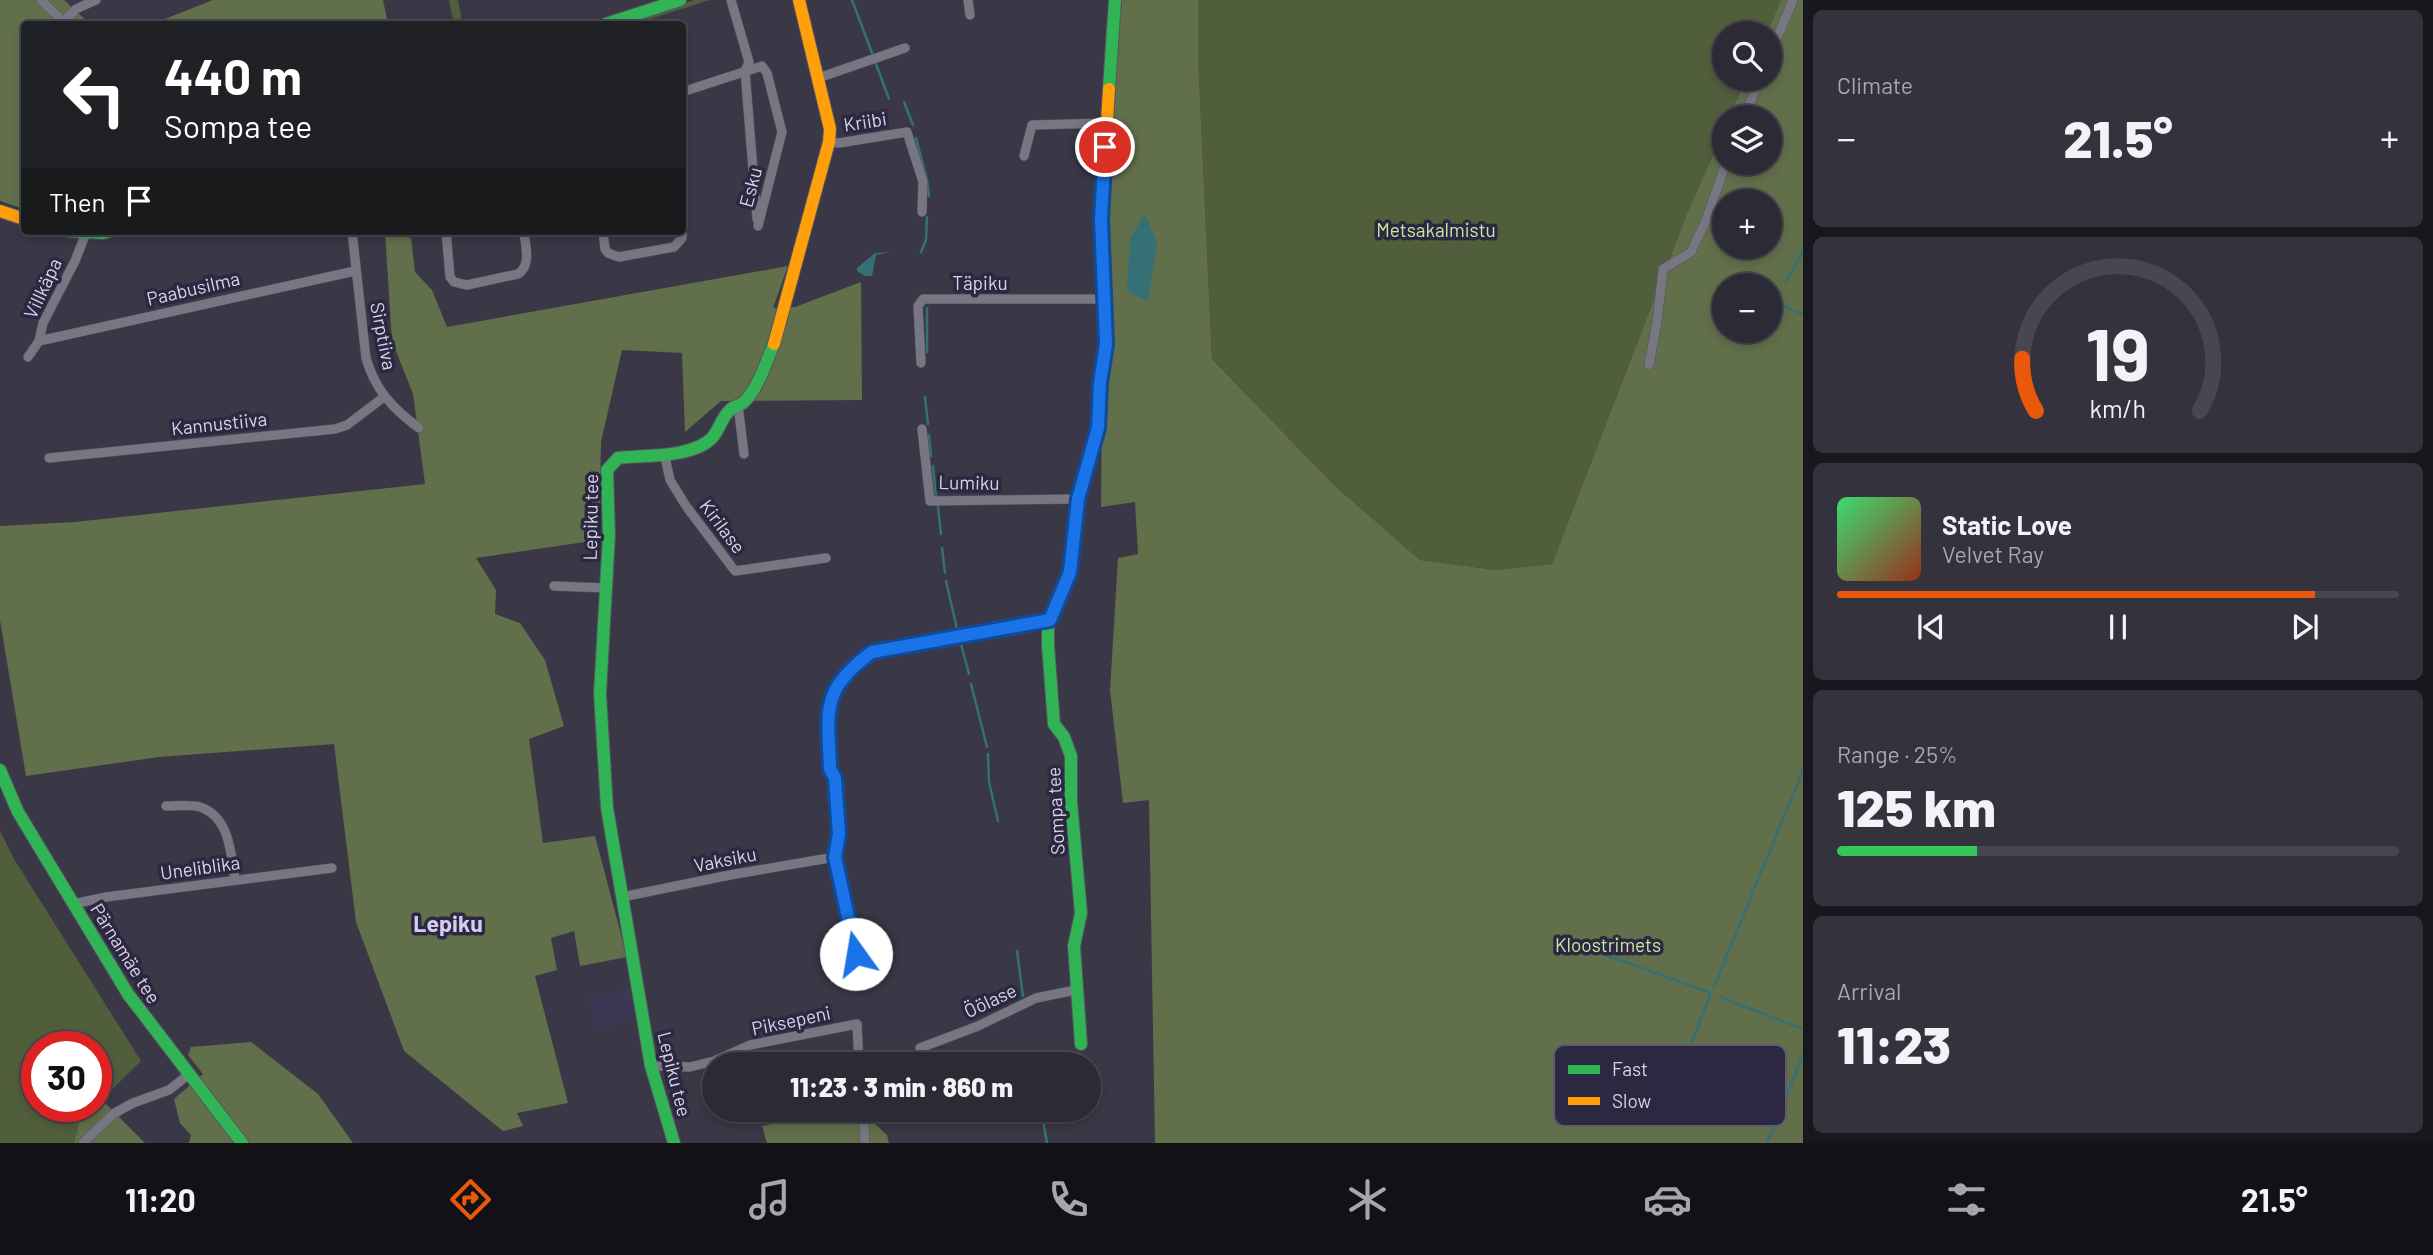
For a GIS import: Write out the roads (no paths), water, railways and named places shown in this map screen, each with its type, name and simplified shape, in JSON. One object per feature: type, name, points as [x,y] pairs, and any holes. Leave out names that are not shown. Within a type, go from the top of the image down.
[{"type":"street","points":[[41,0],[62,21]]},
{"type":"street","points":[[66,21],[76,9],[96,0]]},
{"type":"street","points":[[615,21],[680,0]]},
{"type":"street","name":"Esku","points":[[731,0],[749,62],[745,71],[758,226],[782,132],[767,73],[762,66],[745,71]]},
{"type":"street","name":"Lepiku tee","points":[[674,1143],[651,1066],[607,808],[602,744],[601,673],[609,535],[607,470],[618,458],[656,454],[665,457],[703,446],[713,437],[730,409],[738,405],[758,381],[774,344],[829,142],[829,120],[799,0]]},
{"type":"street","points":[[968,0],[970,15]]},
{"type":"street","name":"Sompa tee","points":[[1081,1044],[1074,946],[1081,913],[1072,802],[1072,757],[1064,737],[1054,724],[1048,645],[1050,620],[1070,572],[1078,499],[1098,428],[1100,383],[1106,344],[1101,219],[1115,0]]},
{"type":"street","points":[[1782,26],[1793,0]]},
{"type":"street","points":[[818,78],[905,48]]},
{"type":"street","points":[[686,91],[745,71]]},
{"type":"street","points":[[1024,156],[1032,125],[1106,123]]},
{"type":"street","name":"Kriibi","points":[[829,142],[839,143],[907,132],[923,182],[922,212]]},
{"type":"street","points":[[1649,365],[1663,269],[1691,252],[1705,223],[1722,175]]},
{"type":"street","points":[[0,211],[21,218]]},
{"type":"street","name":"Villkäpa","points":[[28,357],[38,341],[43,323],[85,235]]},
{"type":"street","name":"Sirptiiva","points":[[352,235],[366,358],[371,377],[384,397],[400,414],[419,428]]},
{"type":"street","points":[[446,235],[450,276],[454,282],[467,285],[518,274],[524,270],[527,265],[524,235]]},
{"type":"street","points":[[603,235],[608,253],[619,257],[674,247],[682,235]]},
{"type":"street","name":"Paabusilma","points":[[38,341],[355,271]]},
{"type":"street","name":"Täpiku","points":[[920,363],[918,306],[923,299],[1103,299]]},
{"type":"street","name":"Kannustiiva","points":[[49,458],[335,429],[346,425],[384,397]]},
{"type":"street","points":[[738,405],[744,454]]},
{"type":"street","name":"Lumiku","points":[[922,429],[930,501],[1078,499]]},
{"type":"street","name":"Kirilase","points":[[665,457],[670,480],[686,506],[735,570],[826,558]]},
{"type":"street","points":[[554,586],[607,588]]},
{"type":"street","points":[[856,954],[835,857],[839,834],[835,778],[830,769],[829,709],[837,683],[848,670],[872,652],[1050,620]]},
{"type":"street","name":"Pärnamäe tee","points":[[0,770],[18,812],[128,994],[242,1143]]},
{"type":"street","points":[[166,806],[199,807],[211,813],[227,834],[235,880]]},
{"type":"street","name":"Vaksiku","points":[[622,897],[835,857]]},
{"type":"street","name":"Uneliblika","points":[[73,904],[106,897],[332,868]]},
{"type":"street","name":"Öölase","points":[[920,1048],[978,1026],[1036,998],[1076,990]]},
{"type":"street","name":"Piksepeni","points":[[734,1052],[750,1045],[857,1024],[858,1052]]},
{"type":"street","name":"Piksepeni","points":[[651,1066],[702,1064]]},
{"type":"street","points":[[83,1143],[113,1114],[133,1103],[169,1090],[188,1075]]},
{"type":"street","points":[[864,1122],[865,1143]]},
{"type":"waterway","points":[[852,0],[872,53]]},
{"type":"waterway","points":[[876,64],[889,99]]},
{"type":"waterway","points":[[904,102],[913,125]]},
{"type":"waterway","points":[[916,138],[929,196]]},
{"type":"waterway","points":[[921,252],[926,240],[927,217]]},
{"type":"waterway","points":[[1786,282],[1803,251]]},
{"type":"waterway","points":[[1782,306],[1803,314]]},
{"type":"waterway","points":[[927,308],[927,352]]},
{"type":"waterway","points":[[925,397],[928,424]]},
{"type":"waterway","points":[[929,435],[931,456]]},
{"type":"waterway","points":[[933,466],[936,497]]},
{"type":"waterway","points":[[938,507],[941,534]]},
{"type":"waterway","points":[[942,548],[945,573]]},
{"type":"waterway","points":[[946,581],[957,629]]},
{"type":"waterway","points":[[961,644],[969,674]]},
{"type":"waterway","points":[[971,684],[987,747]]},
{"type":"waterway","points":[[988,754],[989,782],[998,821]]},
{"type":"waterway","points":[[1714,987],[1803,770]]},
{"type":"waterway","points":[[1578,945],[1711,993],[1691,1045]]},
{"type":"waterway","points":[[1017,951],[1023,996]]},
{"type":"waterway","points":[[1720,997],[1803,1029]]},
{"type":"waterway","points":[[1786,1097],[1803,1055]]},
{"type":"waterway","points":[[1043,1122],[1047,1143]]},
{"type":"waterway","points":[[1767,1143],[1774,1126]]},
{"type":"district","name":"Lepiku","points":[[448,923]]},
{"type":"park label","name":"Metsakalmistu","points":[[1436,229]]},
{"type":"park label","name":"Kloostrimets","points":[[1608,944]]}]
